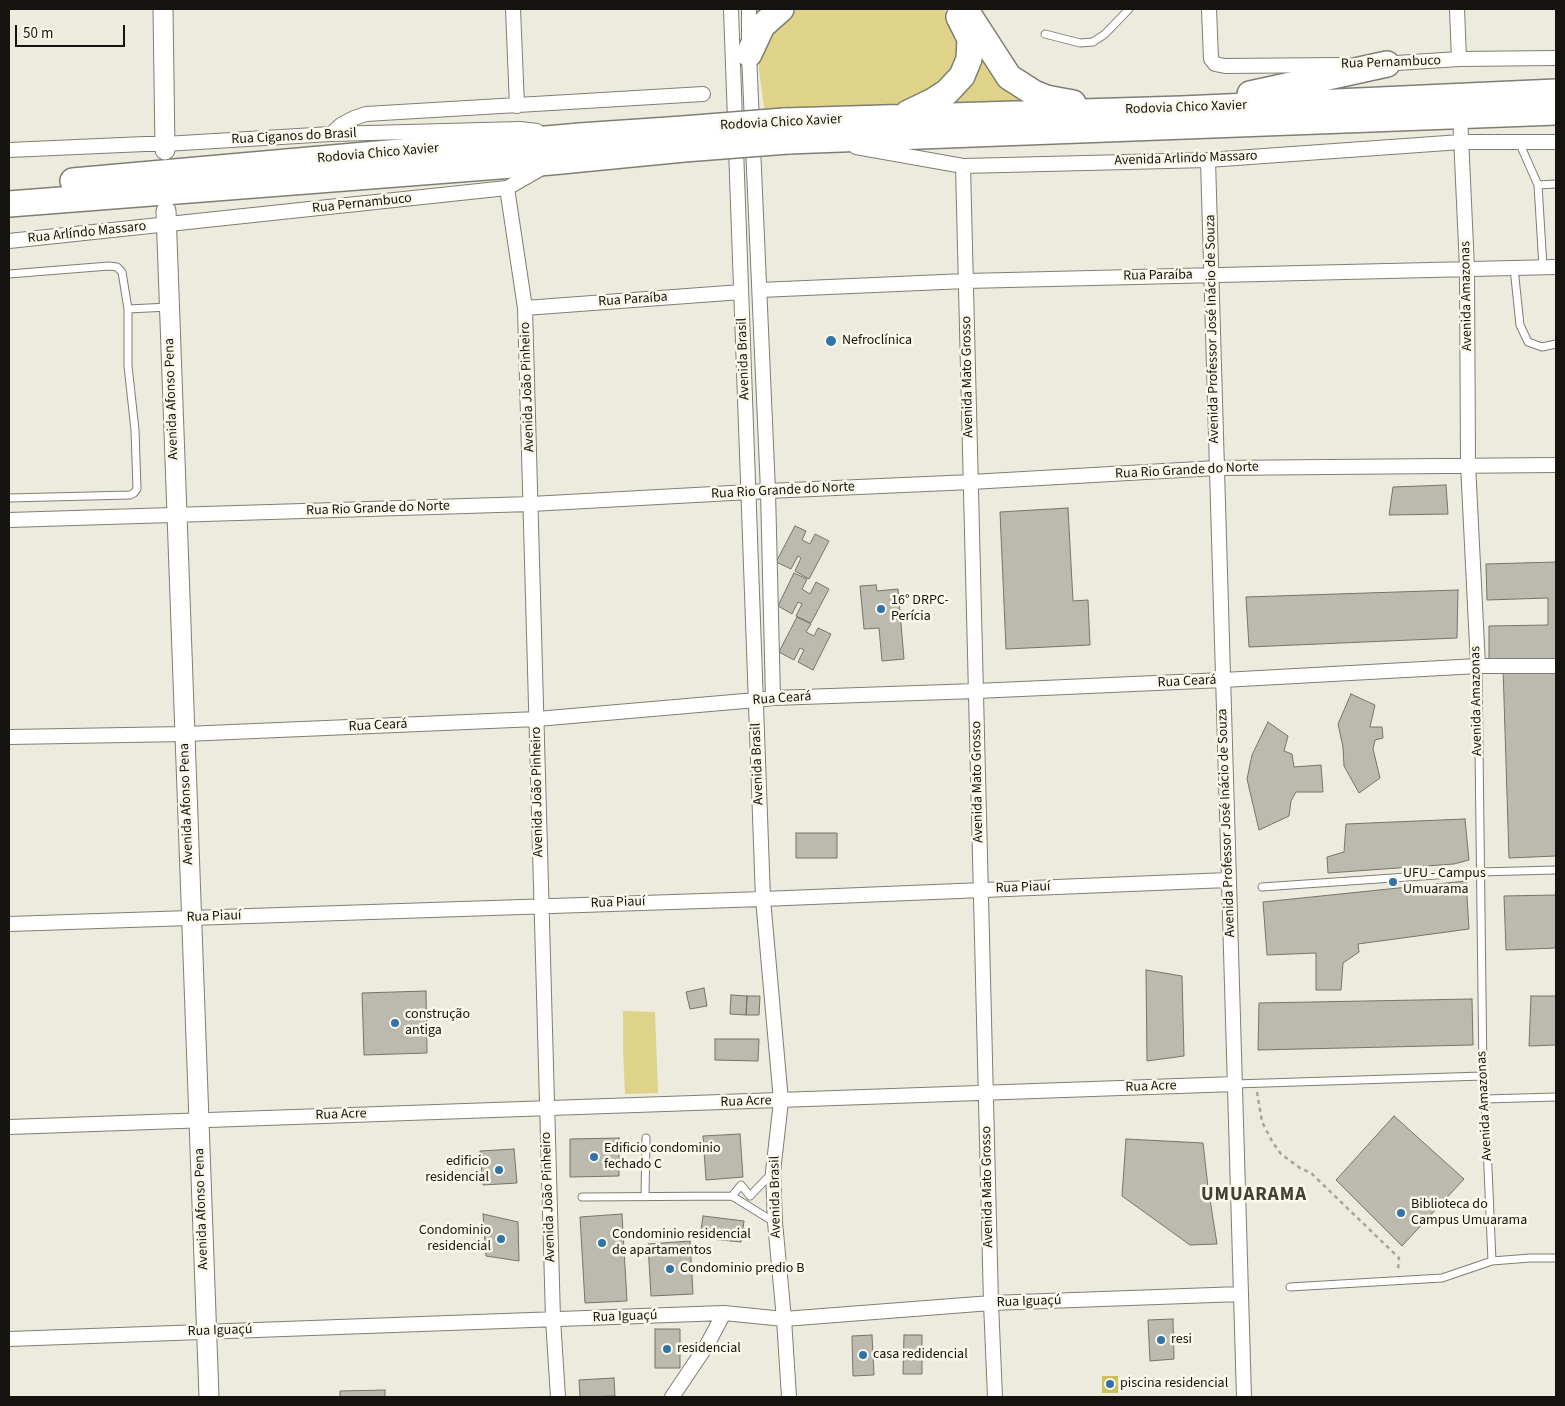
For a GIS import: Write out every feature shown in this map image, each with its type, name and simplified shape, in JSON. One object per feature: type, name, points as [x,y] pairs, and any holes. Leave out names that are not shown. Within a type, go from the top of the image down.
[{"type":"highway","points":[[749,54],[762,26],[781,9]]},
{"type":"highway","points":[[900,117],[933,102],[947,92],[962,76],[969,59],[970,39],[962,20],[953,9]]},
{"type":"highway","points":[[965,9],[1004,72],[1013,80],[1046,98],[1112,111]]},
{"type":"highway","points":[[1182,109],[1387,64]]},
{"type":"highway","name":"Rodovia Chico Xavier","points":[[9,204],[552,162],[683,139],[786,131],[900,117],[1182,109],[1556,92]]},
{"type":"highway","name":"Rodovia Chico Xavier","points":[[786,131],[818,140],[1556,112]]},
{"type":"highway","name":"Rodovia Chico Xavier","points":[[9,187],[580,136],[683,139]]},
{"type":"street","points":[[163,9],[165,147]]},
{"type":"street","points":[[513,9],[517,106]]},
{"type":"street","name":"Avenida Brasil","points":[[731,9],[763,899],[781,1101],[773,1172],[775,1222],[789,1397]]},
{"type":"street","name":"Avenida Brasil","points":[[749,9],[749,54],[768,491],[773,698]]},
{"type":"street","name":"Rua Pernambuco","points":[[1209,9],[1211,59],[1215,64],[1225,66],[1387,64],[1556,58]]},
{"type":"street","points":[[1457,9],[1458,60]]},
{"type":"street","points":[[331,134],[341,125],[366,114],[703,94]]},
{"type":"street","name":"Avenida Amazonas","points":[[1460,115],[1467,268],[1468,465],[1478,666]]},
{"type":"street","name":"Rua Ciganos do Brasil","points":[[9,150],[145,144],[165,147],[331,134],[520,129],[580,136]]},
{"type":"street","name":"Avenida Arlindo Massaro","points":[[818,140],[963,166],[1208,160],[1461,142],[1556,142]]},
{"type":"street","name":"Avenida Professor José Inácio de Souza","points":[[1208,160],[1244,1397]]},
{"type":"street","name":"Rua Pernambuco","points":[[166,218],[507,188],[552,162]]},
{"type":"street","name":"Avenida Mato Grosso","points":[[963,166],[990,1304],[995,1397]]},
{"type":"street","name":"Avenida João Pinheiro","points":[[507,188],[525,308],[552,1319],[558,1397]]},
{"type":"street","name":"Rua Arlíndo Massaro","points":[[9,241],[166,218]]},
{"type":"street","name":"Avenida Afonso Pena","points":[[166,218],[209,1397]]},
{"type":"street","name":"Rua Paraíba","points":[[760,290],[966,281],[1550,267]]},
{"type":"street","name":"Rua Paraíba","points":[[525,308],[741,292]]},
{"type":"street","name":"Rua Rio Grande do Norte","points":[[9,520],[531,504],[1216,468],[1556,465]]},
{"type":"street","name":"Rua Ceará","points":[[9,737],[185,734],[536,719],[773,698],[1223,680],[1478,666],[1556,666]]},
{"type":"street","name":"Rua Piauí","points":[[9,924],[763,899],[1228,880]]},
{"type":"street","name":"Rua Acre","points":[[9,1127],[1235,1084]]},
{"type":"street","name":"Rua Iguaçú","points":[[9,1339],[724,1313],[784,1319],[990,1304],[1241,1294]]},
{"type":"street","points":[[672,1397],[707,1345],[724,1313]]},
{"type":"lane","points":[[1045,34],[1080,43],[1093,42],[1105,34],[1130,9]]},
{"type":"lane","points":[[1519,142],[1538,185],[1550,267]]},
{"type":"lane","points":[[1538,185],[1556,184]]},
{"type":"lane","points":[[9,274],[109,266],[117,267],[122,272],[128,309],[128,366],[135,430],[137,490],[130,495],[9,498]]},
{"type":"lane","points":[[1514,267],[1520,325],[1528,342],[1542,347],[1556,344]]},
{"type":"lane","points":[[128,309],[169,307]]},
{"type":"lane","name":"Avenida Amazonas","points":[[1478,666],[1483,1076],[1492,1261]]},
{"type":"lane","points":[[1262,887],[1480,872],[1556,870]]},
{"type":"lane","name":"Rua Acre","points":[[1235,1084],[1483,1076]]},
{"type":"lane","points":[[1485,1099],[1556,1097]]},
{"type":"lane","points":[[645,1197],[646,1138]]},
{"type":"lane","points":[[732,1196],[741,1185],[750,1196],[773,1172]]},
{"type":"lane","points":[[582,1197],[732,1196],[775,1222]]},
{"type":"lane","points":[[1290,1287],[1442,1278],[1492,1261],[1556,1258]]},
{"type":"path","points":[[1256,1084],[1262,1122],[1273,1143],[1281,1154],[1315,1176],[1400,1258],[1397,1281]]},
{"type":"shaded area","points":[[791,9],[942,9],[954,23],[961,37],[958,58],[947,83],[909,103],[765,114],[759,57],[770,25]]},
{"type":"shaded area","points":[[978,53],[1028,105],[942,103]]},
{"type":"shaded area","points":[[623,1011],[655,1012],[658,1093],[625,1094]]},
{"type":"shaded area","name":"piscina residencial","points":[[1102,1376],[1118,1376],[1118,1393],[1102,1393]]},
{"type":"building","points":[[1446,485],[1448,514],[1389,515],[1393,487]]},
{"type":"building","points":[[1068,508],[1073,601],[1088,600],[1090,645],[1006,649],[1000,512]]},
{"type":"building","points":[[795,526],[806,531],[802,540],[810,544],[815,534],[829,541],[809,579],[795,571],[801,558],[798,556],[791,569],[776,562]]},
{"type":"building","points":[[1556,562],[1556,659],[1489,661],[1489,626],[1548,625],[1548,598],[1487,600],[1486,564]]},
{"type":"building","points":[[794,573],[807,579],[802,589],[810,594],[816,582],[829,589],[811,623],[796,616],[802,604],[798,602],[792,614],[778,606]]},
{"type":"building","name":"16° DRPC- Perícia","points":[[876,585],[877,591],[898,589],[904,659],[882,661],[879,628],[864,629],[860,586]]},
{"type":"building","points":[[1458,590],[1457,638],[1249,647],[1246,597]]},
{"type":"building","points":[[797,617],[811,624],[806,632],[814,636],[818,628],[831,634],[813,670],[798,662],[804,650],[800,648],[794,660],[779,652]]},
{"type":"building","points":[[1556,666],[1556,856],[1509,858],[1503,667]]},
{"type":"building","points":[[1351,694],[1375,705],[1370,727],[1382,727],[1383,738],[1375,740],[1373,749],[1380,778],[1359,793],[1344,766],[1343,747],[1338,724]]},
{"type":"building","points":[[1268,722],[1288,736],[1284,751],[1292,754],[1294,767],[1321,765],[1323,792],[1296,792],[1291,801],[1289,816],[1259,830],[1247,779],[1252,755]]},
{"type":"building","points":[[1465,819],[1469,860],[1454,864],[1328,873],[1327,857],[1344,852],[1346,824]]},
{"type":"building","points":[[796,833],[837,833],[837,858],[796,858]]},
{"type":"building","points":[[1466,881],[1469,929],[1358,944],[1359,952],[1343,963],[1341,990],[1316,990],[1316,953],[1267,955],[1263,902]]},
{"type":"building","points":[[1556,895],[1556,948],[1506,950],[1504,896]]},
{"type":"building","points":[[1146,970],[1182,976],[1184,1056],[1147,1061]]},
{"type":"building","points":[[704,988],[707,1006],[690,1009],[686,992]]},
{"type":"building","name":"construção antiga","points":[[426,991],[427,1053],[364,1055],[362,993]]},
{"type":"building","points":[[731,995],[747,996],[746,1015],[730,1014]]},
{"type":"building","points":[[747,996],[760,996],[759,1015],[746,1015]]},
{"type":"building","points":[[1531,996],[1556,996],[1556,1045],[1529,1046]]},
{"type":"building","points":[[1472,999],[1473,1045],[1258,1050],[1259,1003]]},
{"type":"building","points":[[715,1039],[759,1039],[758,1061],[715,1060]]},
{"type":"building","name":"Biblioteca do Campus Umuarama","points":[[1394,1116],[1464,1179],[1402,1246],[1336,1180]]},
{"type":"building","points":[[740,1134],[743,1177],[706,1180],[703,1136]]},
{"type":"building","name":"Edificio condominio fechado C","points":[[619,1138],[619,1176],[570,1177],[570,1139]]},
{"type":"building","points":[[1126,1139],[1203,1143],[1217,1244],[1190,1245],[1122,1196]]},
{"type":"building","name":"edificio residencial","points":[[514,1149],[517,1183],[483,1185],[480,1151]]},
{"type":"building","name":"Condominio residencial","points":[[483,1214],[518,1222],[519,1261],[486,1256]]},
{"type":"building","name":"Condominio residencial de apartamentos","points":[[622,1214],[627,1301],[585,1303],[580,1217]]},
{"type":"building","points":[[703,1216],[744,1221],[741,1242],[700,1238]]},
{"type":"building","name":"Condominio predio B","points":[[690,1241],[693,1294],[651,1296],[648,1244]]},
{"type":"building","name":"resi","points":[[1173,1319],[1174,1359],[1150,1361],[1148,1320]]},
{"type":"building","name":"residencial","points":[[655,1329],[680,1329],[680,1368],[655,1368]]},
{"type":"building","name":"casa redidencial","points":[[872,1335],[874,1375],[853,1376],[852,1336]]},
{"type":"building","points":[[904,1335],[922,1335],[922,1374],[903,1374]]},
{"type":"building","points":[[614,1378],[615,1396],[580,1397],[579,1380]]},
{"type":"building","points":[[385,1390],[385,1397],[340,1397],[340,1391]]},
{"type":"place","name":"Nefroclínica","points":[[831,341]]},
{"type":"place","name":"16° DRPC- Perícia","points":[[881,609]]},
{"type":"place","name":"UFU - Campus Umuarama","points":[[1393,882]]},
{"type":"place","name":"construção antiga","points":[[395,1023]]},
{"type":"place","name":"Edificio condominio fechado C","points":[[594,1157]]},
{"type":"place","name":"edificio residencial","points":[[499,1170]]},
{"type":"place","name":"Biblioteca do Campus Umuarama","points":[[1401,1213]]},
{"type":"place","name":"Condominio residencial","points":[[501,1239]]},
{"type":"place","name":"Condominio residencial de apartamentos","points":[[602,1243]]},
{"type":"place","name":"Condominio predio B","points":[[670,1269]]},
{"type":"place","name":"resi","points":[[1161,1340]]},
{"type":"place","name":"residencial","points":[[667,1349]]},
{"type":"place","name":"casa redidencial","points":[[863,1355]]},
{"type":"place","name":"piscina residencial","points":[[1110,1384]]},
{"type":"district","name":"UMUARAMA","points":[[1254,1196]]}]
